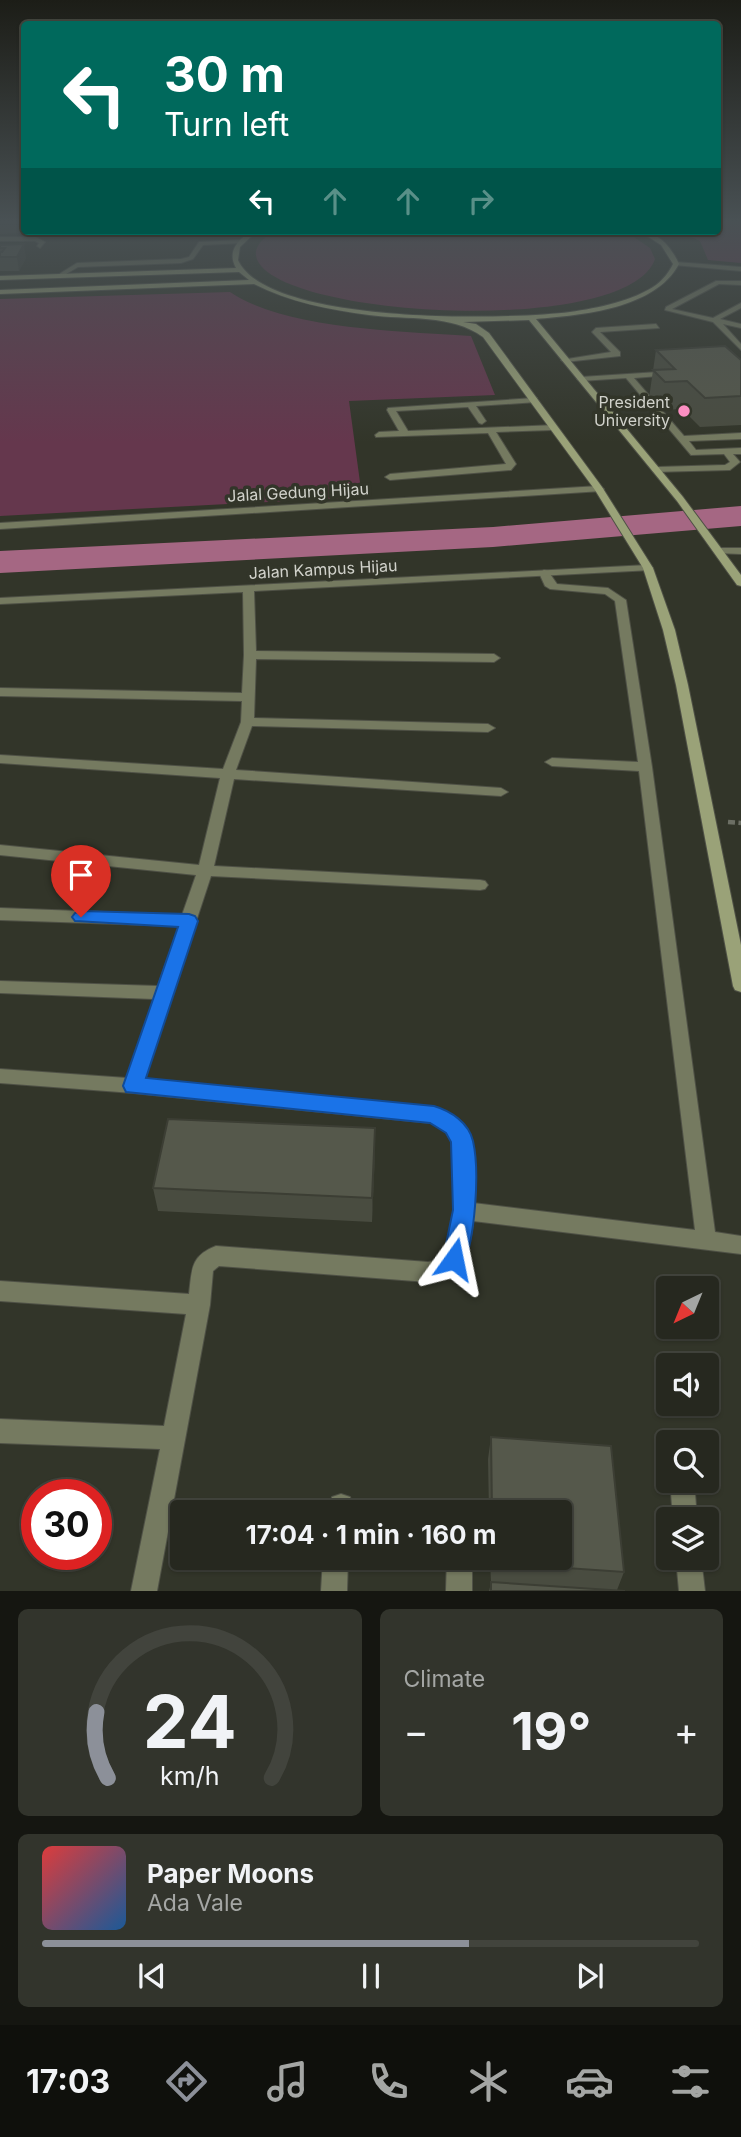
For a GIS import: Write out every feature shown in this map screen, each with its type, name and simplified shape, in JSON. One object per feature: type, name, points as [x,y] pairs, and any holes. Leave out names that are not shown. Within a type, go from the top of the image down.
[{"type":"main road","points":[[286,294],[330,307],[445,320],[531,318],[580,312],[642,294]]},
{"type":"main road","points":[[531,318],[680,499],[717,546],[741,583]]},
{"type":"main road","points":[[445,320],[482,330],[601,492],[648,568],[669,630],[682,685],[741,986]]},
{"type":"street","points":[[695,294],[668,308],[673,313],[706,320],[741,320]]},
{"type":"street","points":[[716,320],[741,305]]},
{"type":"street","points":[[716,320],[741,326]]},
{"type":"street","points":[[716,320],[741,348]]},
{"type":"street","points":[[565,360],[617,354],[596,332],[599,330],[656,326]]},
{"type":"street","points":[[581,379],[679,372]]},
{"type":"street","points":[[627,375],[694,453],[741,451]]},
{"type":"street","points":[[405,434],[391,410],[534,400]]},
{"type":"street","points":[[470,403],[482,422]]},
{"type":"street","points":[[379,435],[553,427]]},
{"type":"street","points":[[390,477],[508,468],[511,464],[491,431]]},
{"type":"street","points":[[682,439],[741,436]]},
{"type":"street","points":[[657,470],[727,468],[735,462],[726,451]]},
{"type":"street","name":"Jalal Gedung Hijau","points":[[0,526],[601,492]]},
{"type":"street","points":[[717,546],[741,551]]},
{"type":"street","name":"Jalan Kampus Hijau","points":[[0,601],[546,579],[648,568]]},
{"type":"street","points":[[546,579],[561,589],[608,591],[620,600],[645,767],[706,1240]]},
{"type":"street","points":[[133,1086],[205,871],[228,774],[247,722],[250,655],[248,589]]},
{"type":"street","points":[[250,655],[494,658]]},
{"type":"street","points":[[0,692],[247,697]]},
{"type":"street","points":[[247,722],[488,728]]},
{"type":"street","points":[[0,760],[501,792]]},
{"type":"street","points":[[552,762],[645,767]]},
{"type":"street","points":[[0,850],[205,871],[480,885]]},
{"type":"street","points":[[0,914],[189,921]]},
{"type":"street","points":[[0,987],[164,993]]},
{"type":"street","points":[[0,1076],[434,1115],[453,1126],[462,1141],[465,1210],[454,1259],[442,1269],[428,1272],[216,1256],[203,1266],[199,1304],[144,1591]]},
{"type":"street","points":[[465,1210],[741,1245]]},
{"type":"street","points":[[0,1291],[199,1304]]},
{"type":"street","points":[[0,1431],[173,1438]]},
{"type":"street","points":[[334,1591],[336,1570]]},
{"type":"street","points":[[459,1591],[460,1570]]},
{"type":"street","points":[[690,1570],[692,1591]]},
{"type":"shaded area","points":[[234,294],[254,305],[313,321],[380,330],[471,336],[495,395],[349,401],[362,497],[0,516],[0,299]]},
{"type":"shaded area","points":[[326,294],[601,294],[580,301],[514,310],[442,310],[371,304]]},
{"type":"building","points":[[725,346],[741,360],[741,396],[705,398],[687,381],[665,382],[653,370],[675,369],[656,350]]},
{"type":"building","points":[[168,1119],[375,1128],[372,1198],[153,1188]]},
{"type":"building","points":[[491,1437],[611,1446],[624,1572],[572,1568],[572,1500],[492,1500]]},
{"type":"building","points":[[491,1582],[625,1591],[491,1591]]},
{"type":"waterway","points":[[0,562],[493,537],[741,516]]},
{"type":"place","name":"President University","points":[[684,411]]},
{"type":"route","points":[[81,917],[189,921],[133,1086],[434,1115],[453,1126],[462,1141],[465,1210],[454,1259]]}]
